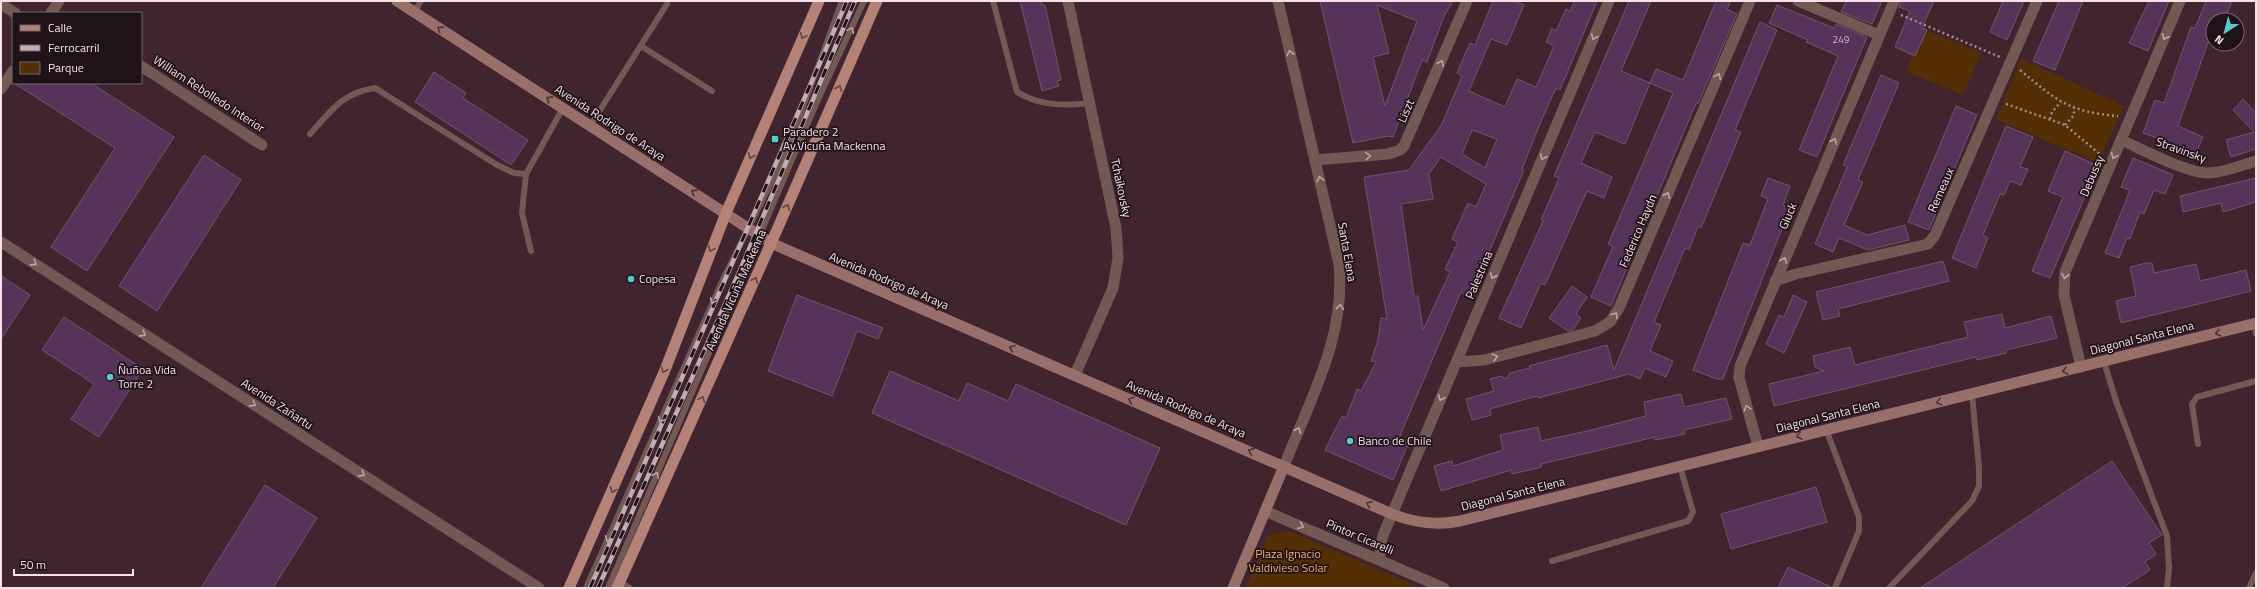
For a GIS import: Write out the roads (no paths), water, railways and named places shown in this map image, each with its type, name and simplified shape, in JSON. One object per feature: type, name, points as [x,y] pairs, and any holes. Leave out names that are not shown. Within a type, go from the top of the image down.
[{"type":"main road","points":[[569,588],[665,370],[726,213],[819,1]]},
{"type":"main road","name":"Avenida Vicuña Mackenna","points":[[618,585],[771,243],[876,1]]},
{"type":"main road","name":"Avenida Rodrigo de Araya","points":[[400,2],[771,243],[1405,519]]},
{"type":"main road","name":"Diagonal Santa Elena","points":[[1405,519],[1433,524],[1447,524],[1826,429],[2081,367],[2255,327]]},
{"type":"main road","name":"Santa Elena","points":[[1233,588],[1284,466]]},
{"type":"street","name":"Tchaikovsky","points":[[1068,1],[1116,228],[1118,258],[1113,288],[1075,376]]},
{"type":"street","name":"Santa Elena","points":[[1278,1],[1339,264],[1340,287],[1339,316],[1328,357],[1284,466]]},
{"type":"street","name":"Liszt","points":[[1315,160],[1388,154],[1400,150],[1404,146],[1467,1]]},
{"type":"street","name":"Palestrina","points":[[1380,560],[1380,546],[1392,514],[1609,1]]},
{"type":"street","name":"Federico Haydn","points":[[1456,362],[1484,360],[1595,331],[1613,319],[1750,1]]},
{"type":"street","points":[[1798,1],[1879,35]]},
{"type":"street","name":"Remeaux","points":[[1775,281],[1796,274],[1928,244],[1935,235],[2037,1]]},
{"type":"street","name":"Debussy","points":[[2081,367],[2064,295],[2063,280],[2180,1]]},
{"type":"street","points":[[1,4],[13,12]]},
{"type":"street","name":"Gluck","points":[[1758,446],[1739,371],[1741,360],[1892,6]]},
{"type":"street","name":"William Rebolledo Interior","points":[[142,67],[262,145]]},
{"type":"street","points":[[1,89],[12,72]]},
{"type":"street","name":"Stravinsky","points":[[2121,140],[2203,173],[2216,172],[2256,161]]},
{"type":"street","name":"Avenida Zañartu","points":[[1,242],[539,588]]},
{"type":"street","name":"Pintor Cicarelli","points":[[1265,511],[1380,560],[1430,585],[1444,588]]},
{"type":"lane","points":[[414,12],[421,1]]},
{"type":"lane","points":[[586,588],[747,228],[786,153],[842,1]]},
{"type":"lane","points":[[608,588],[816,104],[864,1]]},
{"type":"lane","points":[[993,1],[1017,92],[1037,102],[1047,104],[1068,105],[1090,103]]},
{"type":"lane","points":[[590,126],[667,4]]},
{"type":"lane","points":[[641,46],[712,91]]},
{"type":"lane","points":[[310,134],[340,102],[358,91],[375,88],[497,165],[514,173],[526,174]]},
{"type":"lane","points":[[531,251],[522,213],[526,174],[563,108]]},
{"type":"lane","points":[[2104,362],[2117,404],[2167,536],[2169,568],[2166,588]]},
{"type":"lane","points":[[2198,444],[2192,404],[2194,400],[2197,397],[2256,381]]},
{"type":"lane","points":[[1889,588],[1972,501],[1977,491],[1979,486],[1979,468],[1972,394]]},
{"type":"lane","points":[[1826,429],[1859,517],[1859,531],[1835,588]]},
{"type":"lane","points":[[1552,560],[1688,521],[1693,512],[1680,466]]},
{"type":"lane","points":[[2249,588],[2256,573]]},
{"type":"lane","points":[[618,585],[630,588]]},
{"type":"railway","points":[[590,588],[847,1]]},
{"type":"railway","points":[[598,588],[738,275],[855,1]]},
{"type":"place","name":"Paradero 2 Av.Vicuña Mackenna","points":[[775,139]]},
{"type":"place","name":"Copesa","points":[[631,279]]},
{"type":"place","name":"Ñuñoa Vida Torre 2","points":[[110,377]]},
{"type":"place","name":"Banco de Chile","points":[[1350,441]]},
{"type":"park label","name":"Plaza Ignacio Valdivieso Solar","points":[[1288,561]]}]
